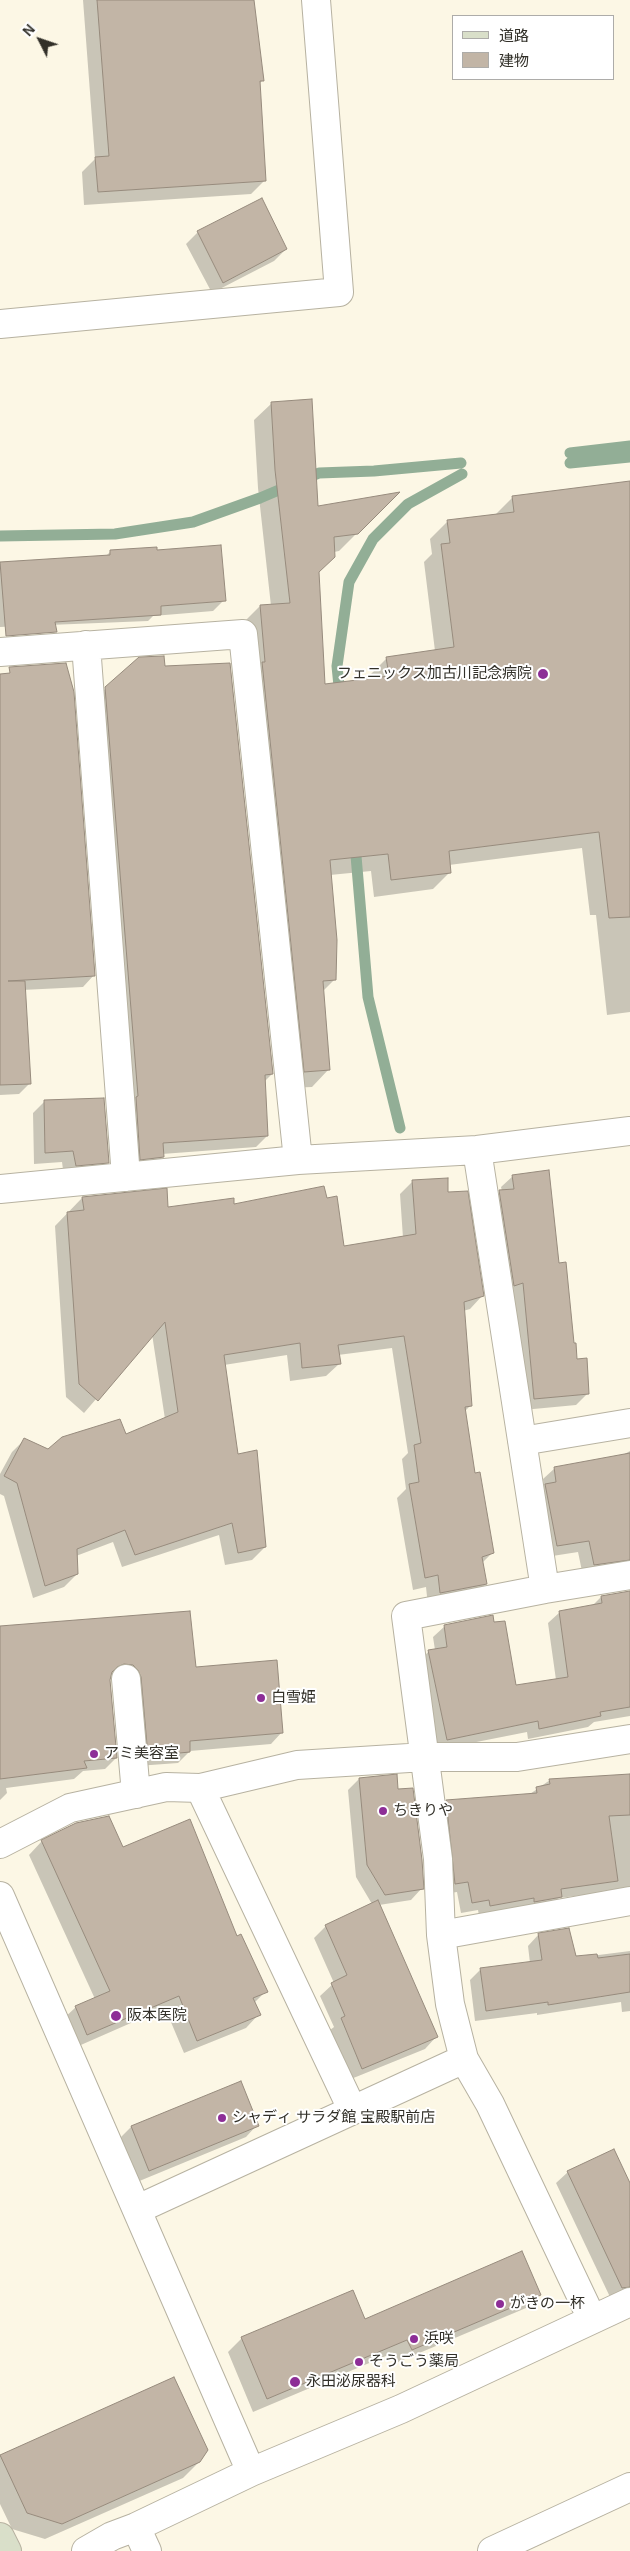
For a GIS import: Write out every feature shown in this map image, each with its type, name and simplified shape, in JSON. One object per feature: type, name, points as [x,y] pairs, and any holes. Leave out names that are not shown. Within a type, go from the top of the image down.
[{"type":"street","points":[[0,324],[339,292],[316,0]]},
{"type":"street","points":[[0,652],[243,634],[298,1160]]},
{"type":"street","points":[[86,645],[126,1177]]},
{"type":"street","points":[[0,1189],[298,1160],[478,1150],[630,1131]]},
{"type":"street","points":[[478,1150],[544,1590]]},
{"type":"street","points":[[522,1441],[630,1423]]},
{"type":"street","points":[[592,2319],[490,2104],[464,2059],[450,2004],[441,1935],[438,1859],[406,1616],[630,1575]]},
{"type":"street","points":[[126,1679],[136,1794]]},
{"type":"street","points":[[0,1844],[70,1808],[166,1788],[200,1788],[297,1765],[425,1758],[516,1757],[630,1739]]},
{"type":"street","points":[[200,1788],[352,2108]]},
{"type":"street","points":[[0,1896],[251,2472]]},
{"type":"street","points":[[441,1935],[630,1901]]},
{"type":"street","points":[[138,2209],[352,2108],[464,2059]]},
{"type":"street","points":[[86,2551],[112,2536],[142,2539],[251,2472],[401,2409],[630,2302]]},
{"type":"street","points":[[492,2551],[630,2487]]},
{"type":"street","points":[[0,2537],[6,2551]]},
{"type":"building","points":[[97,0],[254,0],[264,81],[260,81],[266,181],[98,192],[95,157],[109,156]]},
{"type":"building","points":[[262,198],[287,249],[223,283],[197,231]]},
{"type":"building","points":[[312,399],[318,506],[400,492],[358,534],[334,537],[335,557],[319,572],[325,684],[389,676],[386,657],[454,647],[441,544],[450,543],[447,520],[514,512],[512,496],[630,481],[630,917],[609,918],[599,832],[449,851],[451,873],[391,880],[388,854],[330,860],[337,940],[336,980],[323,981],[330,1070],[304,1072],[262,662],[265,662],[260,605],[290,603],[275,470],[271,402]]},
{"type":"building","points":[[221,545],[226,601],[161,606],[161,615],[55,622],[57,632],[6,636],[0,562],[110,555],[110,550],[157,547],[157,550]]},
{"type":"building","points":[[164,656],[165,666],[230,663],[273,1074],[265,1075],[268,1136],[163,1143],[164,1157],[140,1160],[136,1097],[138,1096],[105,687],[139,657]]},
{"type":"building","points":[[66,663],[74,692],[95,976],[8,981],[25,981],[31,1084],[0,1085],[0,674],[10,673],[9,667]]},
{"type":"building","points":[[104,1098],[109,1163],[76,1166],[73,1151],[45,1153],[44,1100]]},
{"type":"building","points":[[549,1170],[559,1263],[566,1262],[574,1343],[576,1343],[577,1359],[587,1358],[589,1394],[534,1399],[523,1283],[514,1286],[499,1190],[514,1189],[512,1175]]},
{"type":"building","points":[[448,1178],[448,1192],[468,1191],[484,1296],[464,1302],[472,1406],[465,1407],[475,1473],[480,1472],[494,1553],[482,1557],[487,1584],[440,1593],[438,1575],[425,1578],[409,1484],[419,1482],[414,1445],[421,1443],[404,1336],[338,1345],[341,1364],[302,1368],[300,1343],[224,1355],[238,1454],[257,1450],[266,1547],[238,1553],[232,1523],[135,1555],[125,1530],[77,1549],[78,1574],[45,1586],[17,1483],[4,1476],[24,1438],[48,1449],[62,1437],[120,1419],[126,1434],[178,1412],[165,1322],[98,1401],[79,1384],[67,1212],[84,1210],[82,1197],[167,1188],[168,1207],[234,1198],[234,1204],[324,1186],[327,1198],[337,1196],[344,1246],[416,1234],[412,1180]]},
{"type":"building","points":[[630,1453],[630,1560],[594,1565],[589,1541],[557,1546],[545,1484],[556,1482],[554,1467]]},
{"type":"building","points":[[630,1591],[630,1707],[600,1712],[601,1716],[539,1729],[538,1721],[447,1740],[428,1650],[447,1647],[444,1625],[493,1615],[494,1622],[505,1621],[516,1685],[568,1677],[559,1611],[602,1603],[601,1596]]},
{"type":"building","points":[[190,1611],[196,1667],[277,1660],[283,1733],[190,1741],[190,1752],[148,1756],[141,1677],[133,1665],[124,1664],[112,1672],[110,1680],[117,1758],[84,1761],[87,1768],[0,1779],[0,1626]]},
{"type":"building","points":[[397,1774],[398,1789],[413,1788],[424,1889],[385,1895],[367,1865],[359,1778]]},
{"type":"building","points":[[630,1774],[630,1815],[609,1816],[618,1881],[561,1889],[562,1897],[534,1902],[534,1898],[490,1906],[489,1900],[472,1903],[468,1882],[455,1884],[446,1800],[537,1793],[536,1787],[550,1784],[549,1779]]},
{"type":"building","points":[[109,1816],[123,1847],[190,1819],[237,1936],[241,1934],[268,1992],[253,1998],[261,2015],[197,2041],[179,1996],[87,2035],[75,2006],[110,1991],[41,1840],[76,1823]]},
{"type":"building","points":[[378,1900],[438,2037],[362,2069],[341,2018],[345,2016],[331,1983],[347,1975],[325,1925]]},
{"type":"building","points":[[569,1928],[576,1956],[597,1954],[598,1958],[630,1954],[630,1992],[548,2005],[548,2002],[486,2011],[480,1968],[542,1960],[538,1933]]},
{"type":"building","points":[[241,2081],[259,2126],[149,2171],[131,2126]]},
{"type":"building","points":[[614,2149],[630,2183],[630,2287],[622,2288],[567,2171]]},
{"type":"building","points":[[522,2251],[541,2295],[412,2350],[407,2340],[267,2399],[241,2337],[353,2290],[365,2319]]},
{"type":"building","points":[[174,2377],[208,2450],[200,2462],[62,2524],[27,2513],[0,2455]]},
{"type":"waterway","points":[[570,453],[630,446]]},
{"type":"waterway","points":[[570,463],[630,457]]},
{"type":"waterway","points":[[0,536],[115,534],[193,522],[260,498],[319,473],[374,471],[461,463]]},
{"type":"waterway","points":[[340,696],[337,666],[349,582],[373,539],[408,504],[462,474]]},
{"type":"waterway","points":[[355,844],[368,997],[400,1128]]},
{"type":"place","name":"フェニックス加古川記念病院","points":[[543,674]]},
{"type":"place","name":"白雪姫","points":[[261,1698]]},
{"type":"place","name":"アミ美容室","points":[[94,1754]]},
{"type":"place","name":"ちきりや","points":[[383,1811]]},
{"type":"place","name":"阪本医院","points":[[116,2016]]},
{"type":"place","name":"シャディ サラダ館 宝殿駅前店","points":[[222,2118]]},
{"type":"place","name":"がきの一杯","points":[[500,2304]]},
{"type":"place","name":"浜咲","points":[[414,2339]]},
{"type":"place","name":"そうごう薬局","points":[[359,2362]]},
{"type":"place","name":"永田泌尿器科","points":[[295,2382]]}]
